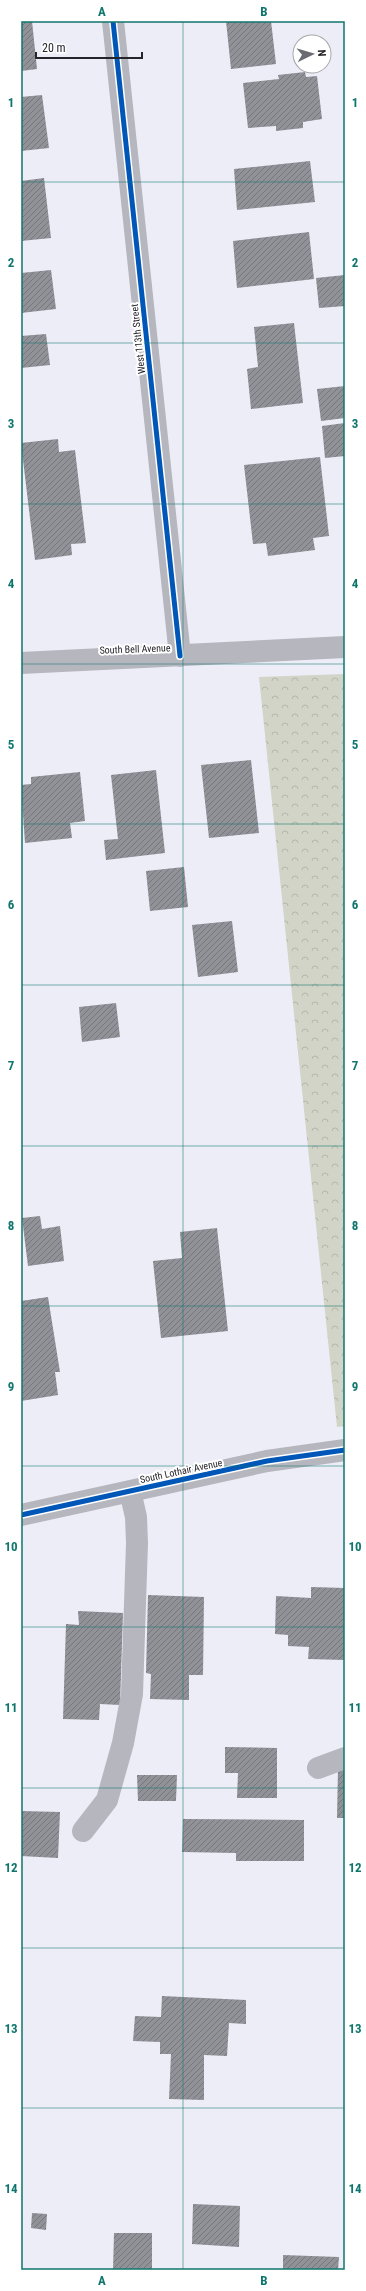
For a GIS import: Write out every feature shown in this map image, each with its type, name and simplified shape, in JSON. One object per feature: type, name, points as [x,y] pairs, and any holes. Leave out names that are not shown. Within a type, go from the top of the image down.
[{"type":"street","name":"West 113th Street","points":[[113,21],[180,656]]},
{"type":"street","name":"South Bell Avenue","points":[[21,663],[345,647]]},
{"type":"street","name":"South Lothair Avenue","points":[[21,1515],[267,1461],[345,1450]]},
{"type":"street","points":[[83,1831],[107,1800],[123,1743],[132,1694],[137,1550],[136,1517],[130,1491]]},
{"type":"street","points":[[318,1768],[345,1758]]},
{"type":"green space","points":[[345,674],[345,1426],[337,1427],[259,677]]},
{"type":"building","points":[[21,21],[32,21],[37,69],[21,71]]},
{"type":"building","points":[[226,21],[271,21],[276,64],[231,69]]},
{"type":"building","points":[[292,73],[305,74],[306,77],[317,76],[322,119],[303,122],[303,128],[276,131],[276,126],[248,128],[243,83],[279,79],[278,75]]},
{"type":"building","points":[[42,95],[49,148],[21,151],[21,97]]},
{"type":"building","points":[[310,161],[315,202],[237,210],[234,169]]},
{"type":"building","points":[[44,178],[51,238],[21,241],[21,181]]},
{"type":"building","points":[[309,232],[314,279],[237,288],[233,241]]},
{"type":"building","points":[[51,270],[56,309],[21,313],[21,273]]},
{"type":"building","points":[[345,275],[345,306],[319,308],[316,278]]},
{"type":"building","points":[[294,323],[303,403],[251,409],[247,369],[258,367],[254,327]]},
{"type":"building","points":[[46,334],[50,365],[21,368],[21,336]]},
{"type":"building","points":[[345,386],[345,418],[321,421],[317,389]]},
{"type":"building","points":[[345,423],[345,456],[325,458],[322,426]]},
{"type":"building","points":[[58,439],[59,452],[75,450],[86,543],[71,544],[72,555],[35,560],[21,443]]},
{"type":"building","points":[[320,457],[329,536],[313,538],[315,550],[268,556],[266,543],[253,544],[244,465]]},
{"type":"building","points":[[251,760],[259,833],[209,838],[201,765]]},
{"type":"building","points":[[156,770],[165,853],[106,860],[104,840],[118,839],[111,775]]},
{"type":"building","points":[[80,772],[85,821],[70,823],[72,838],[25,843],[21,785],[31,784],[31,777]]},
{"type":"building","points":[[184,867],[188,907],[150,911],[146,871]]},
{"type":"building","points":[[232,921],[238,972],[198,977],[192,925]]},
{"type":"building","points":[[116,1003],[120,1037],[82,1042],[79,1007]]},
{"type":"building","points":[[40,1216],[42,1229],[60,1226],[64,1261],[28,1266],[22,1218]]},
{"type":"building","points":[[217,1228],[228,1331],[161,1338],[153,1261],[182,1258],[180,1232]]},
{"type":"building","points":[[48,1297],[60,1372],[55,1372],[58,1395],[21,1401],[21,1301]]},
{"type":"building","points":[[311,1587],[345,1588],[345,1660],[308,1659],[309,1647],[288,1646],[288,1635],[275,1634],[276,1596],[311,1598]]},
{"type":"building","points":[[148,1595],[204,1597],[203,1675],[189,1675],[189,1700],[150,1699],[151,1674],[146,1673]]},
{"type":"building","points":[[78,1611],[123,1613],[120,1705],[100,1704],[99,1720],[63,1719],[66,1624],[79,1625]]},
{"type":"building","points":[[225,1747],[277,1748],[277,1798],[237,1798],[238,1773],[225,1773]]},
{"type":"building","points":[[338,1768],[345,1768],[345,1818],[337,1818]]},
{"type":"building","points":[[137,1775],[177,1775],[176,1801],[138,1801]]},
{"type":"building","points":[[21,1811],[60,1812],[58,1858],[21,1856]]},
{"type":"building","points":[[183,1819],[304,1820],[304,1861],[236,1861],[236,1853],[182,1852]]},
{"type":"building","points":[[162,1996],[246,2000],[246,2024],[229,2023],[227,2056],[204,2055],[204,2100],[169,2099],[171,2054],[160,2054],[160,2042],[133,2041],[135,2016],[161,2017]]},
{"type":"building","points":[[193,2204],[240,2206],[239,2247],[192,2244]]},
{"type":"building","points":[[32,2213],[47,2214],[46,2230],[31,2228]]},
{"type":"building","points":[[114,2233],[152,2233],[152,2270],[113,2270]]},
{"type":"building","points":[[283,2255],[339,2257],[338,2270],[283,2270]]},
{"type":"cycle path","points":[[113,21],[180,656]]},
{"type":"cycle path","points":[[21,1515],[267,1461],[345,1450]]}]
